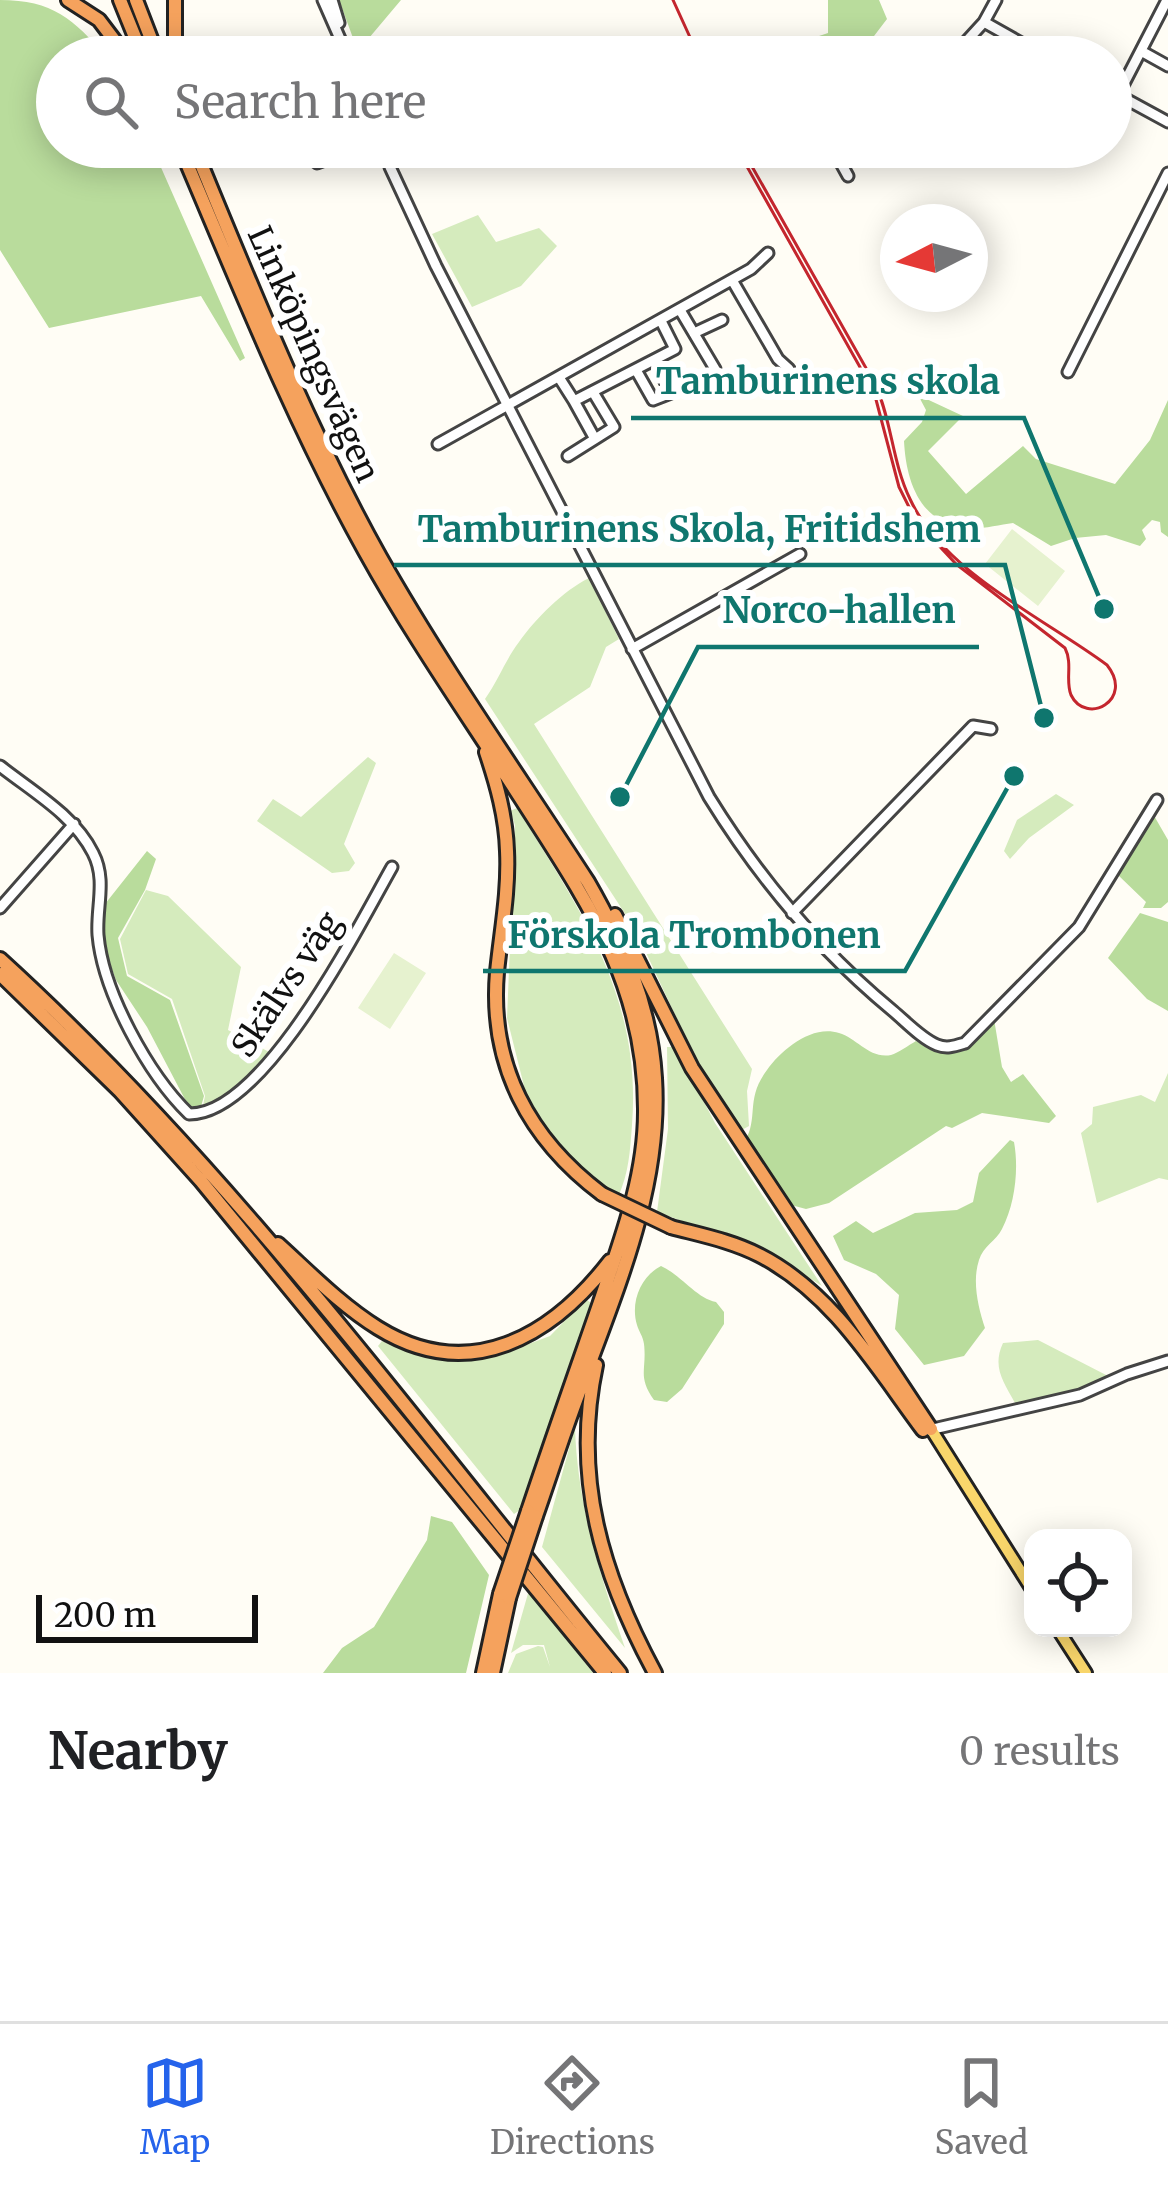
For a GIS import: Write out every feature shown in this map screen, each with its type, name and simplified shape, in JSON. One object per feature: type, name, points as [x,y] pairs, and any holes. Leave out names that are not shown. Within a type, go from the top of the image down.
[{"type":"highway","points":[[68,0],[99,20],[111,36]]},
{"type":"highway","points":[[119,0],[134,36]]},
{"type":"highway","points":[[136,0],[150,36]]},
{"type":"highway","points":[[175,0],[176,36]]},
{"type":"highway","name":"Linköpingsvägen","points":[[189,168],[343,511],[401,614],[479,734]]},
{"type":"highway","name":"Linköpingsvägen","points":[[203,168],[274,337],[356,512],[423,628],[588,882]]},
{"type":"highway","points":[[479,734],[602,927],[644,1032],[643,1150],[618,1250],[483,1673]]},
{"type":"highway","points":[[479,734],[497,787],[507,850],[496,996],[505,1065],[520,1105],[545,1142],[602,1194],[671,1227],[758,1254],[811,1290],[927,1431]]},
{"type":"highway","points":[[588,882],[632,943],[703,1086],[927,1431]]},
{"type":"highway","points":[[532,1513],[605,1323],[654,1151],[656,1079],[624,950],[588,882]]},
{"type":"highway","points":[[0,959],[127,1082],[244,1213],[620,1673]]},
{"type":"highway","points":[[0,974],[120,1091],[201,1181],[603,1673]]},
{"type":"highway","points":[[244,1213],[379,1329],[407,1342],[443,1350],[489,1349],[531,1335],[571,1307],[618,1250]]},
{"type":"highway","points":[[605,1323],[588,1411],[590,1499],[611,1584],[655,1673]]},
{"type":"highway","points":[[493,1673],[505,1596]]},
{"type":"main road","points":[[927,1431],[1024,1577]]},
{"type":"main road","points":[[1063,1637],[1086,1673]]},
{"type":"street","points":[[328,0],[341,36]]},
{"type":"street","points":[[971,36],[996,0]]},
{"type":"street","points":[[1132,66],[1167,1]]},
{"type":"street","points":[[984,22],[1009,36]]},
{"type":"street","points":[[1141,51],[1168,66]]},
{"type":"street","points":[[1132,102],[1168,122]]},
{"type":"street","points":[[390,168],[709,797],[792,913],[874,996],[934,1044],[950,1048],[965,1043],[1079,927],[1157,800]]},
{"type":"street","points":[[844,168],[848,176]]},
{"type":"street","points":[[1068,372],[1168,173]]},
{"type":"street","points":[[438,444],[661,321],[768,254]]},
{"type":"street","points":[[732,280],[778,359],[789,369]]},
{"type":"street","points":[[680,310],[715,369]]},
{"type":"street","points":[[694,333],[722,320]]},
{"type":"street","points":[[574,401],[675,349],[661,321]]},
{"type":"street","points":[[636,370],[653,400],[665,398],[671,393],[654,360]]},
{"type":"street","points":[[560,379],[595,439]]},
{"type":"street","points":[[568,456],[614,428],[592,392]]},
{"type":"street","points":[[632,649],[800,554]]},
{"type":"street","points":[[792,913],[973,726],[991,729]]},
{"type":"street","name":"Skälvs väg","points":[[0,766],[74,824],[95,856],[101,884],[98,939],[110,987],[136,1039],[189,1114],[201,1114],[232,1098],[278,1053],[392,867]]},
{"type":"street","points":[[0,908],[74,824]]},
{"type":"street","points":[[927,1431],[1081,1395],[1168,1361]]},
{"type":"green space","points":[[0,0],[48,8],[87,36],[36,36],[36,168],[161,168],[245,358],[240,361],[201,296],[49,328],[0,250]]},
{"type":"green space","points":[[339,0],[401,0],[371,36],[352,36]]},
{"type":"green space","points":[[828,0],[879,0],[887,19],[874,36],[819,36],[828,33]]},
{"type":"green space","points":[[478,215],[496,242],[539,228],[557,246],[521,286],[472,307],[432,234]]},
{"type":"green space","points":[[918,395],[963,416],[928,451],[966,494],[1023,446],[1036,459],[1115,484],[1150,440],[1168,400],[1168,537],[1161,532],[1160,522],[1152,520],[1142,530],[1146,539],[1140,546],[1106,535],[1051,546],[1013,523],[971,528],[937,518],[918,498],[905,456],[904,441],[922,422],[926,410]]},
{"type":"green space","points":[[1012,529],[1065,571],[1038,606],[985,564]]},
{"type":"green space","points":[[589,578],[619,639],[606,647],[590,687],[534,724],[752,1069],[747,1091],[749,1126],[740,1131],[696,1060],[635,929],[485,699],[533,624]]},
{"type":"green space","points":[[368,757],[376,763],[344,844],[355,863],[349,871],[332,873],[257,821],[273,799],[301,817]]},
{"type":"green space","points":[[1056,794],[1074,805],[1029,838],[1010,859],[1004,851],[1017,820]]},
{"type":"green space","points":[[517,808],[584,920],[617,996],[633,1079],[630,1153],[618,1197],[561,1151],[526,1094],[507,1018],[515,825],[510,811]]},
{"type":"green space","points":[[1153,814],[1168,840],[1168,902],[1161,908],[1143,908],[1146,902],[1118,875]]},
{"type":"green space","points":[[147,851],[156,859],[118,938],[127,976],[170,1000],[204,1096],[200,1110],[189,1107],[116,980],[103,945],[105,904]]},
{"type":"green space","points":[[146,890],[168,896],[241,967],[228,1030],[271,1053],[248,1081],[202,1110],[205,1096],[172,999],[128,974],[120,939]]},
{"type":"green space","points":[[1140,913],[1168,922],[1168,1011],[1147,999],[1108,958]]},
{"type":"green space","points":[[394,953],[426,973],[390,1029],[358,1008]]},
{"type":"green space","points":[[994,1019],[1002,1067],[1011,1082],[1023,1074],[1056,1116],[1049,1123],[982,1113],[952,1128],[946,1126],[829,1203],[806,1209],[791,1205],[745,1141],[760,1080],[780,1055],[808,1035],[839,1033],[883,1055],[916,1041],[950,1052],[967,1045]]},
{"type":"green space","points":[[667,1047],[675,1047],[715,1123],[822,1286],[768,1252],[657,1212],[668,1129]]},
{"type":"green space","points":[[1168,1073],[1168,1180],[1159,1178],[1097,1203],[1081,1133],[1092,1124],[1093,1107],[1141,1095],[1155,1102]]},
{"type":"green space","points":[[1010,1140],[1016,1163],[1010,1209],[977,1268],[985,1328],[964,1356],[924,1365],[895,1329],[899,1295],[876,1274],[844,1260],[833,1236],[856,1221],[873,1233],[915,1213],[957,1210],[973,1202],[979,1173]]},
{"type":"green space","points":[[661,1266],[724,1312],[724,1324],[682,1389],[667,1402],[654,1400],[646,1385],[644,1344],[635,1316],[643,1283]]},
{"type":"green space","points":[[586,1299],[591,1303],[520,1510],[514,1514],[378,1346],[382,1341],[424,1356],[467,1360],[505,1353],[550,1336]]},
{"type":"green space","points":[[1038,1340],[1110,1377],[1076,1393],[1015,1403],[1000,1374],[1003,1343]]},
{"type":"green space","points":[[575,1427],[585,1511],[625,1648],[542,1547]]},
{"type":"green space","points":[[431,1516],[452,1522],[489,1575],[466,1673],[323,1673],[342,1648],[374,1627],[427,1540]]},
{"type":"green space","points":[[529,1590],[593,1673],[508,1673],[516,1654],[538,1646],[543,1647],[550,1667],[544,1645],[523,1645],[511,1653]]},
{"type":"tram line","points":[[673,0],[689,36]]},
{"type":"tram line","points":[[748,168],[874,392],[899,487],[916,521],[956,564],[1065,648],[1069,689],[1078,704],[1087,708],[1105,705],[1115,689],[1107,665],[971,572],[926,525],[904,485],[875,384],[753,168]]},
{"type":"place","name":"Tamburinens skola","points":[[1104,609]]},
{"type":"place","name":"Tamburinens Skola, Fritidshem","points":[[1044,718]]},
{"type":"place","name":"Förskola Trombonen","points":[[1014,776]]},
{"type":"place","name":"Norco-hallen","points":[[620,797]]}]
